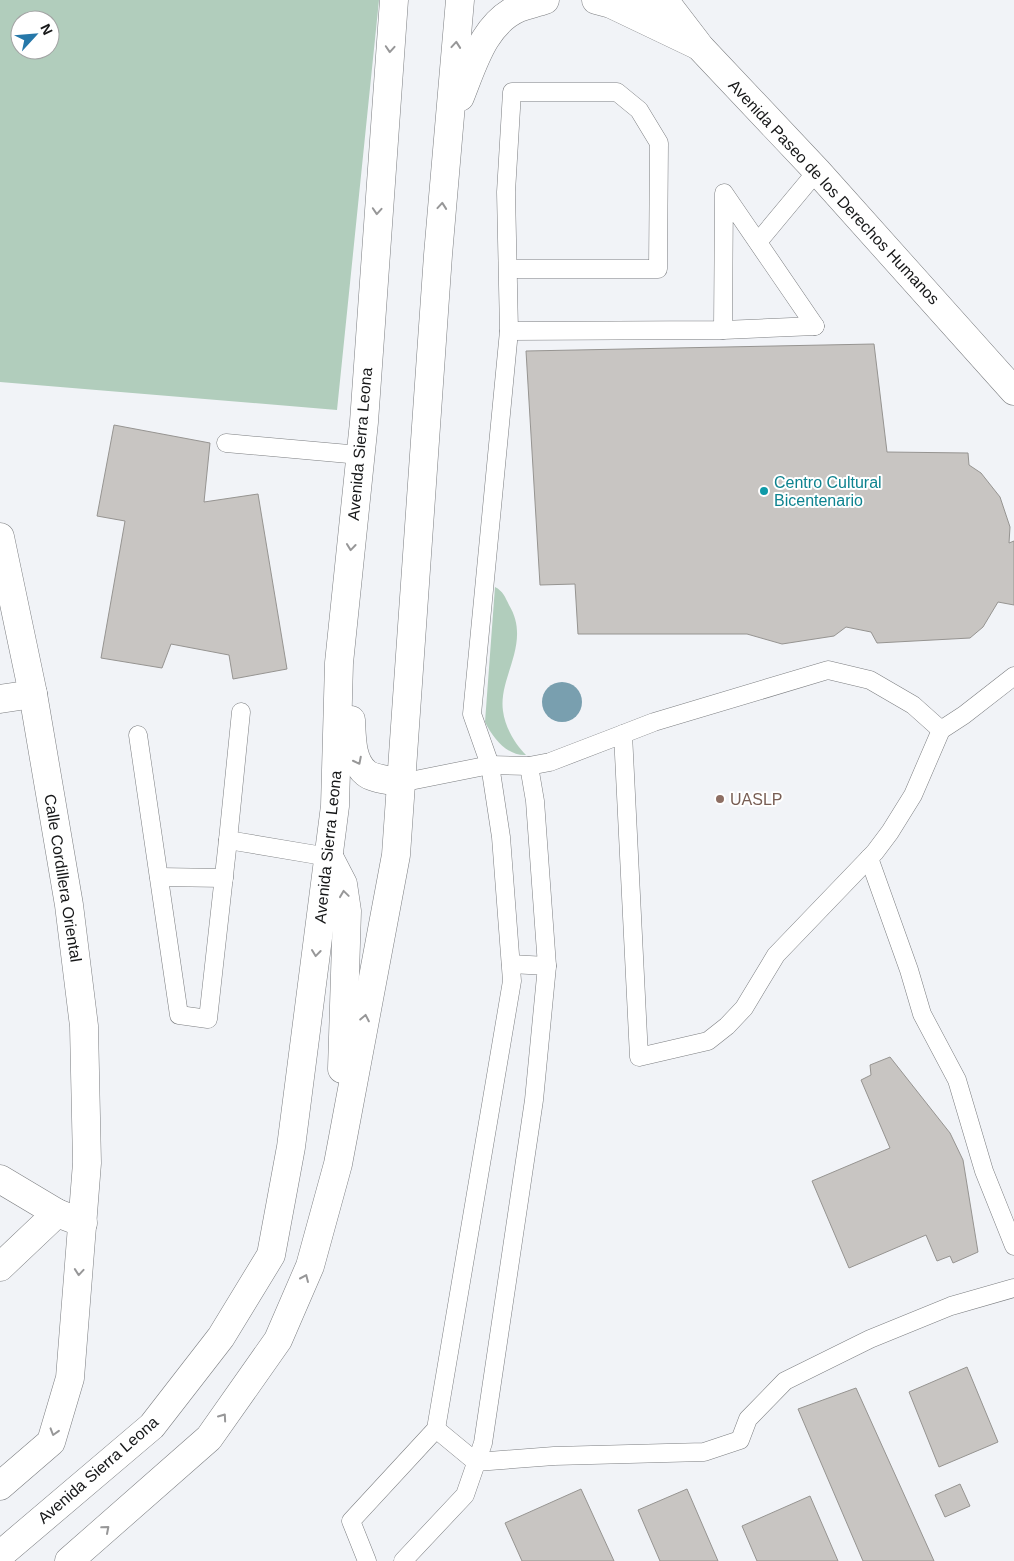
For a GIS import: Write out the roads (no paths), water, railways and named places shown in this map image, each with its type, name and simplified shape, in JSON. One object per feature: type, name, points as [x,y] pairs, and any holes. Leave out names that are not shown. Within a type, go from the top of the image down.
[{"type":"main road","name":"Avenida Sierra Leona","points":[[0,1555],[152,1426],[222,1337],[271,1255],[291,1147],[335,806],[339,663],[360,455],[394,0]]},
{"type":"main road","points":[[69,1561],[208,1438],[278,1340],[310,1266],[340,1153],[396,856],[436,275],[460,0]]},
{"type":"main road","points":[[449,124],[482,43],[498,23],[517,9],[545,0]]},
{"type":"main road","points":[[596,0],[611,4],[699,46]]},
{"type":"main road","name":"Avenida Paseo de los Derechos Humanos","points":[[647,0],[699,46],[817,171],[1014,391]]},
{"type":"main road","points":[[664,0],[699,46]]},
{"type":"main road","name":"Calle Cordillera Oriental","points":[[0,537],[34,694],[68,905],[84,1026],[87,1163],[82,1224]]},
{"type":"main road","points":[[339,663],[349,694],[353,750],[359,765],[367,774],[400,783]]},
{"type":"main road","points":[[0,699],[34,694]]},
{"type":"main road","points":[[329,858],[343,884],[347,911],[340,1153]]},
{"type":"main road","points":[[0,1179],[57,1213],[82,1224],[70,1378],[51,1442],[0,1486]]},
{"type":"main road","points":[[0,1267],[57,1213]]},
{"type":"lane","points":[[367,1561],[351,1521],[436,1429],[512,981],[501,838],[490,765],[472,714],[509,331],[510,269],[506,192],[512,92],[617,92],[639,110],[660,143],[658,269],[510,269]]},
{"type":"lane","points":[[758,242],[817,171]]},
{"type":"lane","points":[[509,331],[723,330],[815,326],[724,192],[723,330]]},
{"type":"lane","points":[[226,443],[360,455]]},
{"type":"lane","points":[[400,783],[490,765],[529,766],[550,762],[654,722],[828,670],[870,680],[913,705],[941,730]]},
{"type":"lane","points":[[623,734],[639,1056],[708,1041],[727,1026],[744,1008],[776,955],[869,858],[890,832],[913,795],[941,730],[964,715],[1014,676]]},
{"type":"lane","points":[[138,735],[179,1015],[208,1019],[241,712]]},
{"type":"lane","points":[[403,1561],[465,1495],[483,1443],[532,1110],[547,966],[535,801],[529,766]]},
{"type":"lane","points":[[228,840],[329,858]]},
{"type":"lane","points":[[869,858],[909,970],[922,1014],[957,1080],[984,1171],[1014,1246]]},
{"type":"lane","points":[[159,877],[224,878]]},
{"type":"lane","points":[[511,964],[547,966]]},
{"type":"lane","points":[[436,1429],[476,1462],[554,1456],[704,1452],[740,1440],[748,1419],[785,1380],[870,1339],[951,1306],[1014,1288]]},
{"type":"water","points":[[566,682],[573,685],[579,691],[582,702],[581,710],[573,719],[566,722],[558,722],[551,719],[543,710],[542,698],[545,691],[554,683]]},
{"type":"place","name":"Centro Cultural Bicentenario","points":[[764,491]]},
{"type":"place","name":"UASLP","points":[[720,799]]}]
